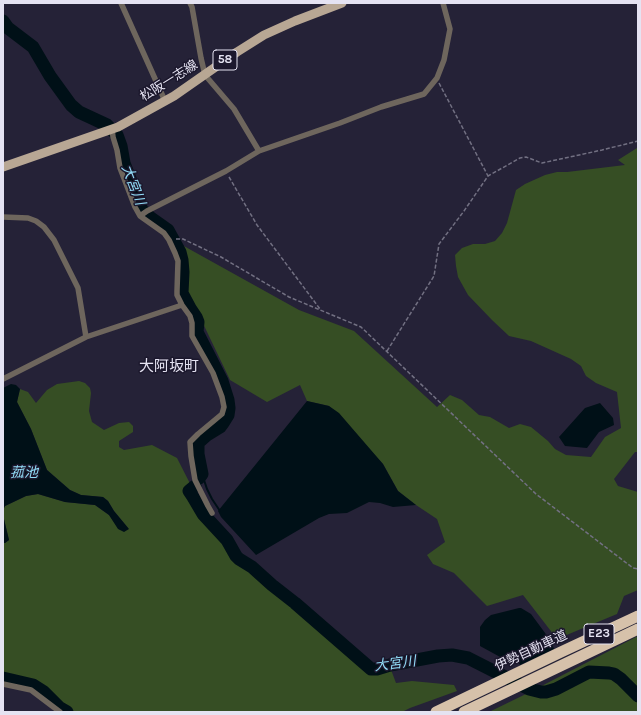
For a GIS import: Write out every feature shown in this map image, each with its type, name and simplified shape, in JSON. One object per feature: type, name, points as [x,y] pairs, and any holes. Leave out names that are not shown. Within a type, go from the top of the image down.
[{"type":"highway","name":"伊勢自動車道","points":[[436,712],[638,616]]},
{"type":"highway","name":"伊勢自動車道","points":[[464,712],[638,629]]},
{"type":"main road","name":"松阪一志線","points":[[3,167],[112,131],[188,87],[237,52],[264,35],[342,3]]},
{"type":"street","points":[[121,3],[165,101]]},
{"type":"street","points":[[190,3],[205,75],[234,109],[259,151]]},
{"type":"street","points":[[141,216],[226,171],[259,151],[381,107],[424,94],[437,78],[444,60],[450,29],[443,3]]},
{"type":"street","points":[[112,131],[120,168],[135,207],[141,216],[164,233],[175,253],[178,261],[178,295],[182,305],[190,316],[192,336],[213,373],[222,397],[224,407],[222,414],[190,442],[195,480],[212,513]]},
{"type":"street","points":[[3,217],[28,218],[36,221],[44,227],[54,240],[78,288],[86,337]]},
{"type":"street","points":[[169,240],[176,239]]},
{"type":"street","points":[[3,379],[86,337],[182,305]]},
{"type":"street","points":[[3,684],[31,690],[60,712]]},
{"type":"path","points":[[437,78],[488,176]]},
{"type":"path","points":[[387,351],[434,276],[439,244],[488,176],[520,158],[526,157],[542,162],[638,141]]},
{"type":"path","points":[[226,171],[257,225],[321,310]]},
{"type":"path","points":[[176,239],[182,239],[221,257],[289,297],[361,327],[536,494],[633,568],[638,568]]},
{"type":"green space","points":[[637,148],[638,452],[635,452],[614,479],[618,486],[638,492],[638,590],[624,596],[617,614],[557,639],[523,595],[487,606],[454,573],[433,564],[427,555],[445,542],[437,519],[398,491],[383,464],[329,406],[307,401],[300,385],[267,402],[230,380],[186,288],[182,245],[299,310],[354,331],[437,407],[450,395],[462,400],[479,415],[490,417],[509,428],[520,424],[531,427],[555,449],[566,455],[591,457],[605,437],[621,428],[617,392],[596,383],[586,376],[581,366],[571,359],[531,341],[509,336],[468,295],[458,277],[455,255],[462,248],[473,244],[485,244],[495,241],[502,233],[507,223],[516,190],[525,184],[545,175],[557,172],[625,165],[618,160]]},
{"type":"green space","points":[[79,381],[85,383],[90,388],[91,393],[89,411],[92,422],[104,430],[119,423],[129,422],[133,426],[133,432],[119,441],[119,447],[124,450],[152,445],[177,458],[205,513],[219,535],[236,559],[258,580],[336,636],[374,667],[390,667],[396,683],[412,681],[454,685],[457,691],[402,712],[72,712],[42,684],[3,674],[3,543],[9,540],[3,515],[5,506],[26,496],[38,494],[65,502],[95,505],[109,515],[119,529],[128,528],[108,501],[103,497],[81,495],[70,490],[47,470],[31,429],[17,402],[20,389],[28,392],[36,403],[47,390],[57,384]]},
{"type":"green space","points":[[638,636],[638,712],[489,712],[528,693]]},
{"type":"water","name":"菰池","points":[[11,384],[16,385],[20,389],[17,402],[31,429],[47,470],[70,490],[81,495],[103,497],[108,501],[129,529],[124,532],[118,529],[109,515],[95,505],[65,502],[38,494],[26,496],[5,506],[3,510],[3,388]]},
{"type":"water","points":[[307,401],[329,406],[339,413],[383,464],[398,491],[416,505],[393,507],[380,503],[369,502],[347,513],[329,514],[319,518],[256,555],[221,517],[218,511]]},
{"type":"water","points":[[600,403],[613,418],[614,425],[599,432],[587,448],[565,446],[559,437],[585,408]]},
{"type":"water","name":"菰池","points":[[3,515],[9,540],[5,543],[3,543]]},
{"type":"water","points":[[519,608],[531,614],[551,641],[554,649],[520,665],[518,661],[513,664],[480,646],[480,627],[485,620],[491,615]]},
{"type":"waterway","name":"大宮川","points":[[3,21],[8,28],[33,47],[50,76],[71,105],[79,112],[107,125],[117,135],[121,146],[124,163],[142,210],[168,230],[180,252],[183,272],[182,293],[196,317],[198,322],[197,332],[222,381],[229,408],[228,415],[220,427],[198,443],[198,454],[202,474],[199,478]]},
{"type":"waterway","points":[[202,474],[207,489],[220,511]]},
{"type":"waterway","name":"大宮川","points":[[195,486],[189,491],[203,514],[227,540],[236,556],[252,567],[371,669],[438,656],[452,655],[468,658],[529,689],[541,692],[556,689],[589,672],[614,674],[638,696]]},
{"type":"waterway","points":[[3,678],[33,685],[44,692],[60,708],[67,712]]},
{"type":"district","name":"大阿坂町","points":[[169,367]]}]
